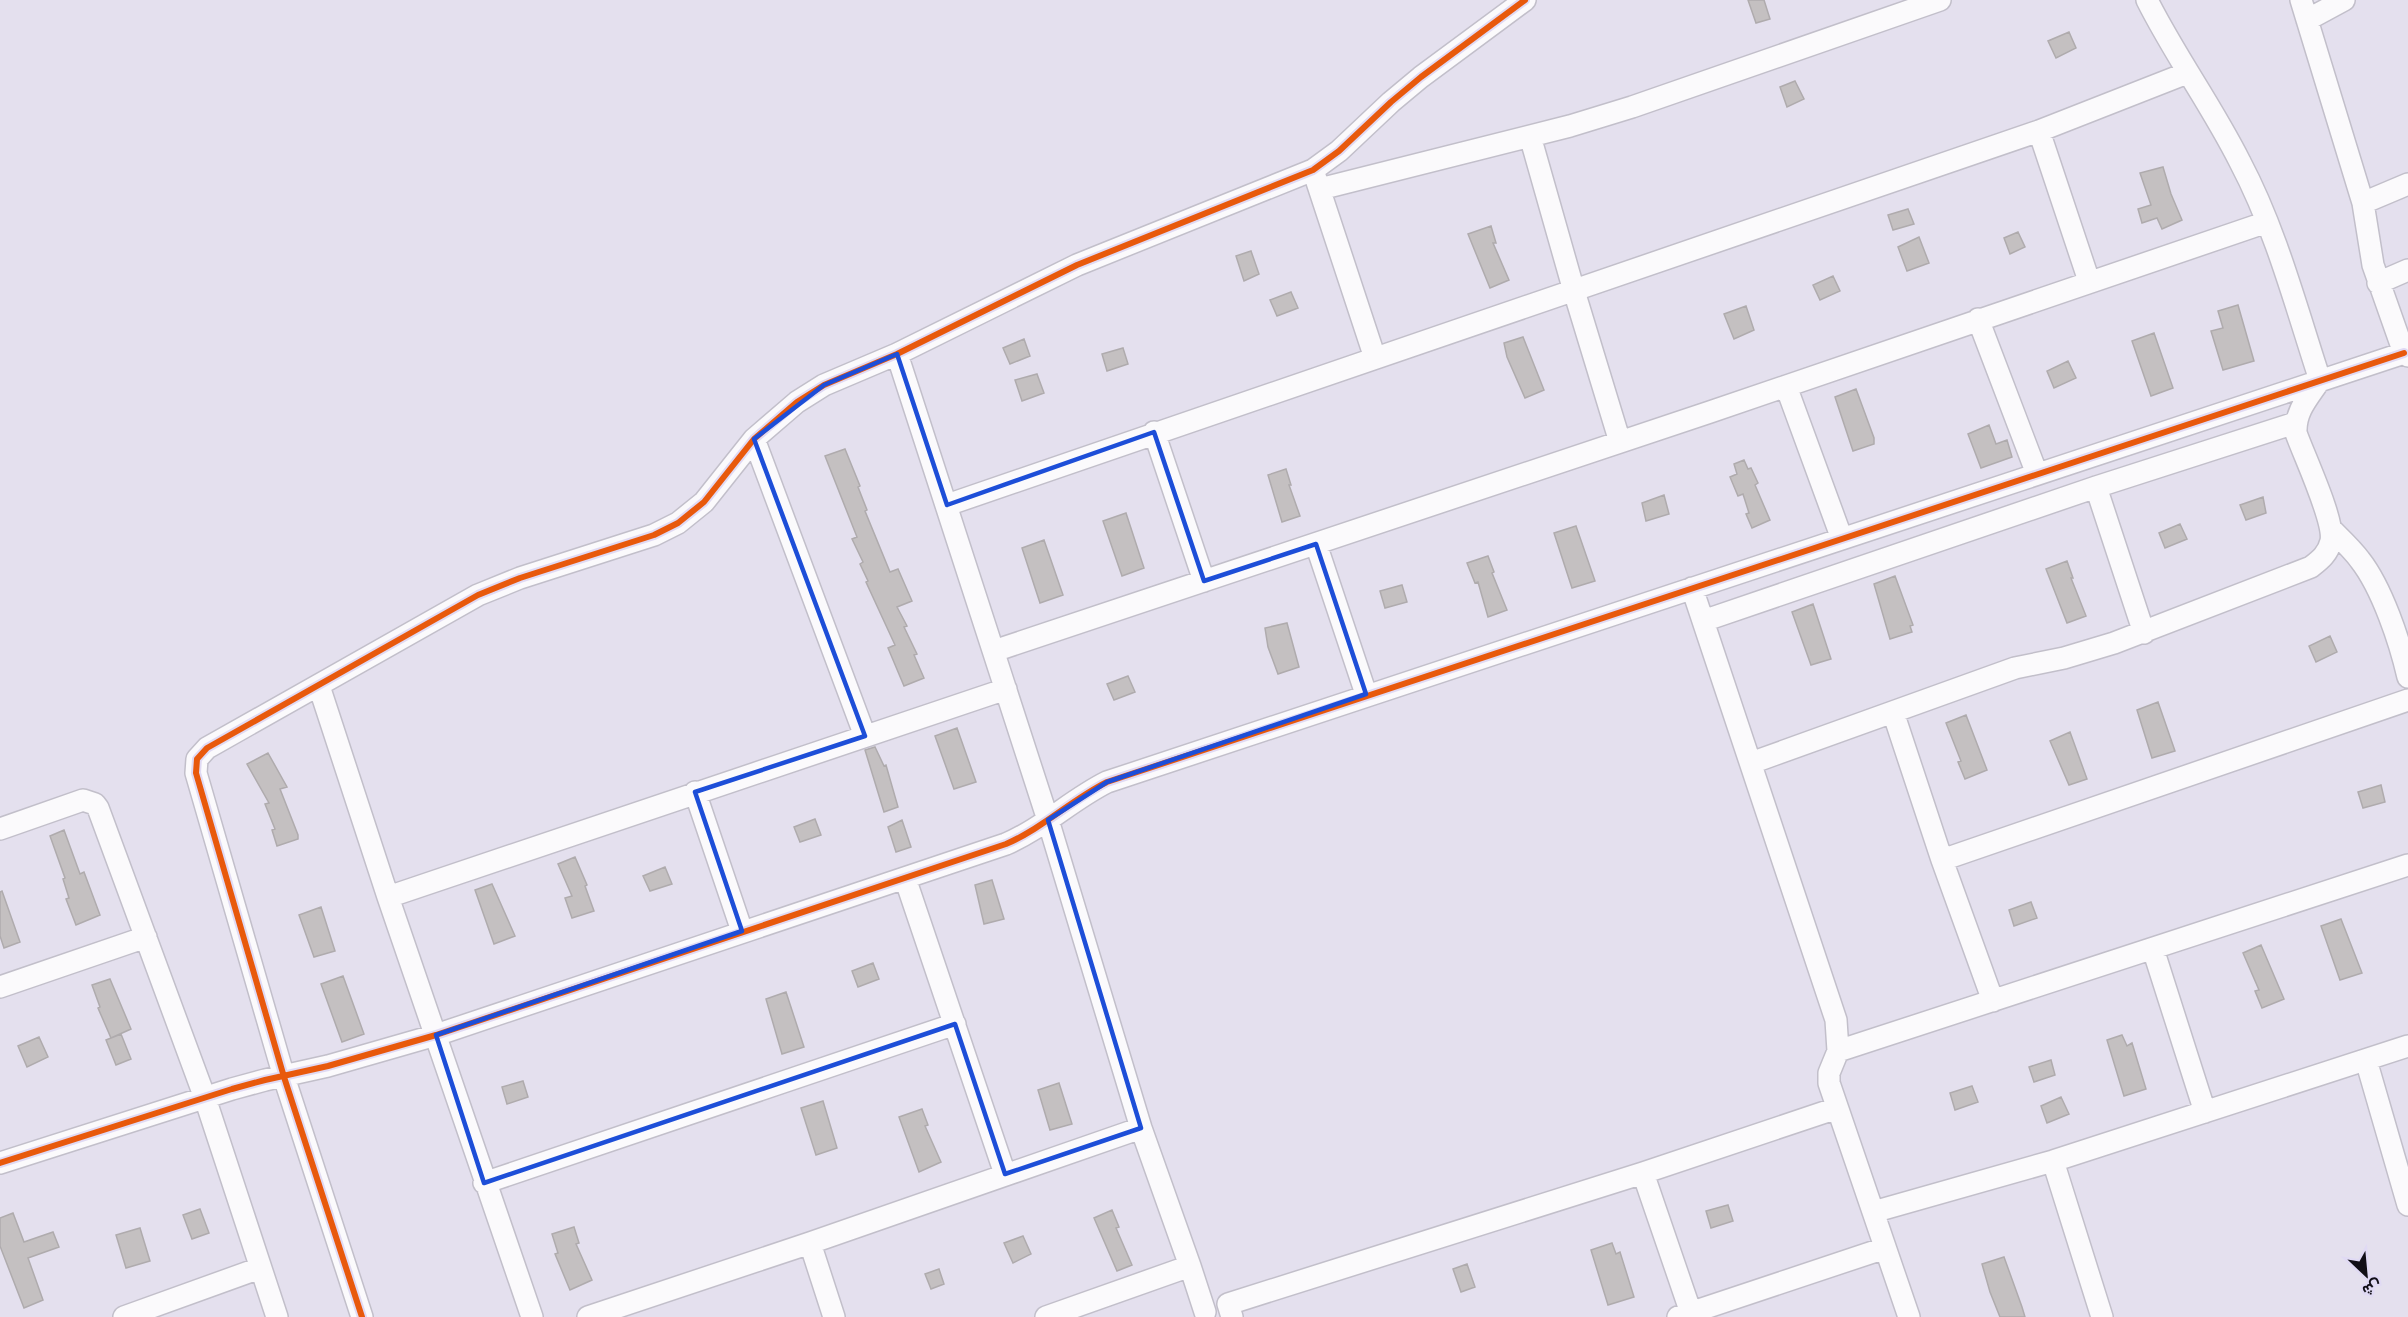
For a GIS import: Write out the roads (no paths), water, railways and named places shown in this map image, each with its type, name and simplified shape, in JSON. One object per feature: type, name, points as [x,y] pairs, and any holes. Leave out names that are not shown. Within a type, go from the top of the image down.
[{"type":"street","points":[[1316,179],[1339,151],[1391,102],[1525,0]]},
{"type":"street","points":[[362,1317],[284,1077],[196,773],[197,759],[207,748],[431,620],[478,596],[520,578],[654,535],[678,523],[704,502],[754,439],[796,402],[824,385],[897,354],[1077,265],[1316,179],[1530,136],[1632,107],[1940,0]]},
{"type":"street","points":[[2146,0],[2240,161],[2267,222],[2320,380]]},
{"type":"street","points":[[0,1163],[265,1080],[328,1066],[436,1035],[905,878],[1029,834],[1083,794],[1107,782],[1366,694],[2320,380],[2406,354],[2378,284],[2367,237],[2363,203],[2304,10],[2344,0]]},
{"type":"street","points":[[947,505],[1154,432],[2040,131],[2187,73]]},
{"type":"street","points":[[2040,131],[2090,281]]},
{"type":"street","points":[[1530,136],[1620,442]]},
{"type":"street","points":[[1316,179],[1375,358]]},
{"type":"street","points":[[2363,203],[2408,183]]},
{"type":"street","points":[[994,651],[1620,442],[2267,222]]},
{"type":"street","points":[[2378,284],[2408,270]]},
{"type":"street","points":[[1978,319],[2037,474]]},
{"type":"street","points":[[897,354],[1048,820],[1142,1128],[1190,1266],[1198,1315],[1230,1310],[1837,1108]]},
{"type":"street","points":[[2320,380],[2299,410],[2295,423],[2296,433],[2331,529],[2360,560],[2371,577],[2397,637],[2408,677]]},
{"type":"street","points":[[1786,386],[1842,539]]},
{"type":"street","points":[[1703,621],[2096,487],[2295,423]]},
{"type":"street","points":[[1154,432],[1204,581]]},
{"type":"street","points":[[754,439],[865,736]]},
{"type":"street","points":[[2096,487],[2144,633]]},
{"type":"street","points":[[1751,763],[2015,668],[2064,658],[2144,633],[2311,567],[2323,558],[2328,549],[2331,529]]},
{"type":"street","points":[[1316,544],[1366,694]]},
{"type":"street","points":[[1692,588],[1836,1020],[1838,1051],[1829,1073],[1829,1083],[1909,1317]]},
{"type":"street","points":[[319,686],[484,1183],[532,1317]]},
{"type":"street","points":[[388,897],[1006,689]]},
{"type":"street","points":[[1942,860],[2408,700]]},
{"type":"street","points":[[1893,712],[1942,860],[1993,1001]]},
{"type":"street","points":[[695,792],[742,931]]},
{"type":"street","points":[[0,829],[83,800],[95,804],[205,1098],[277,1317]]},
{"type":"street","points":[[1838,1051],[2408,865]]},
{"type":"street","points":[[905,878],[1005,1174]]},
{"type":"street","points":[[0,987],[146,937]]},
{"type":"street","points":[[2153,949],[2205,1112]]},
{"type":"street","points":[[484,1183],[955,1024]]},
{"type":"street","points":[[1873,1212],[2053,1161],[2408,1046]]},
{"type":"street","points":[[2366,1060],[2408,1205]]},
{"type":"street","points":[[588,1317],[810,1244],[1142,1128]]},
{"type":"street","points":[[2053,1161],[2102,1317]]},
{"type":"street","points":[[1643,1173],[1684,1315],[1885,1248]]},
{"type":"street","points":[[810,1244],[834,1317]]},
{"type":"street","points":[[1046,1317],[1190,1266]]},
{"type":"street","points":[[126,1317],[260,1268]]}]
